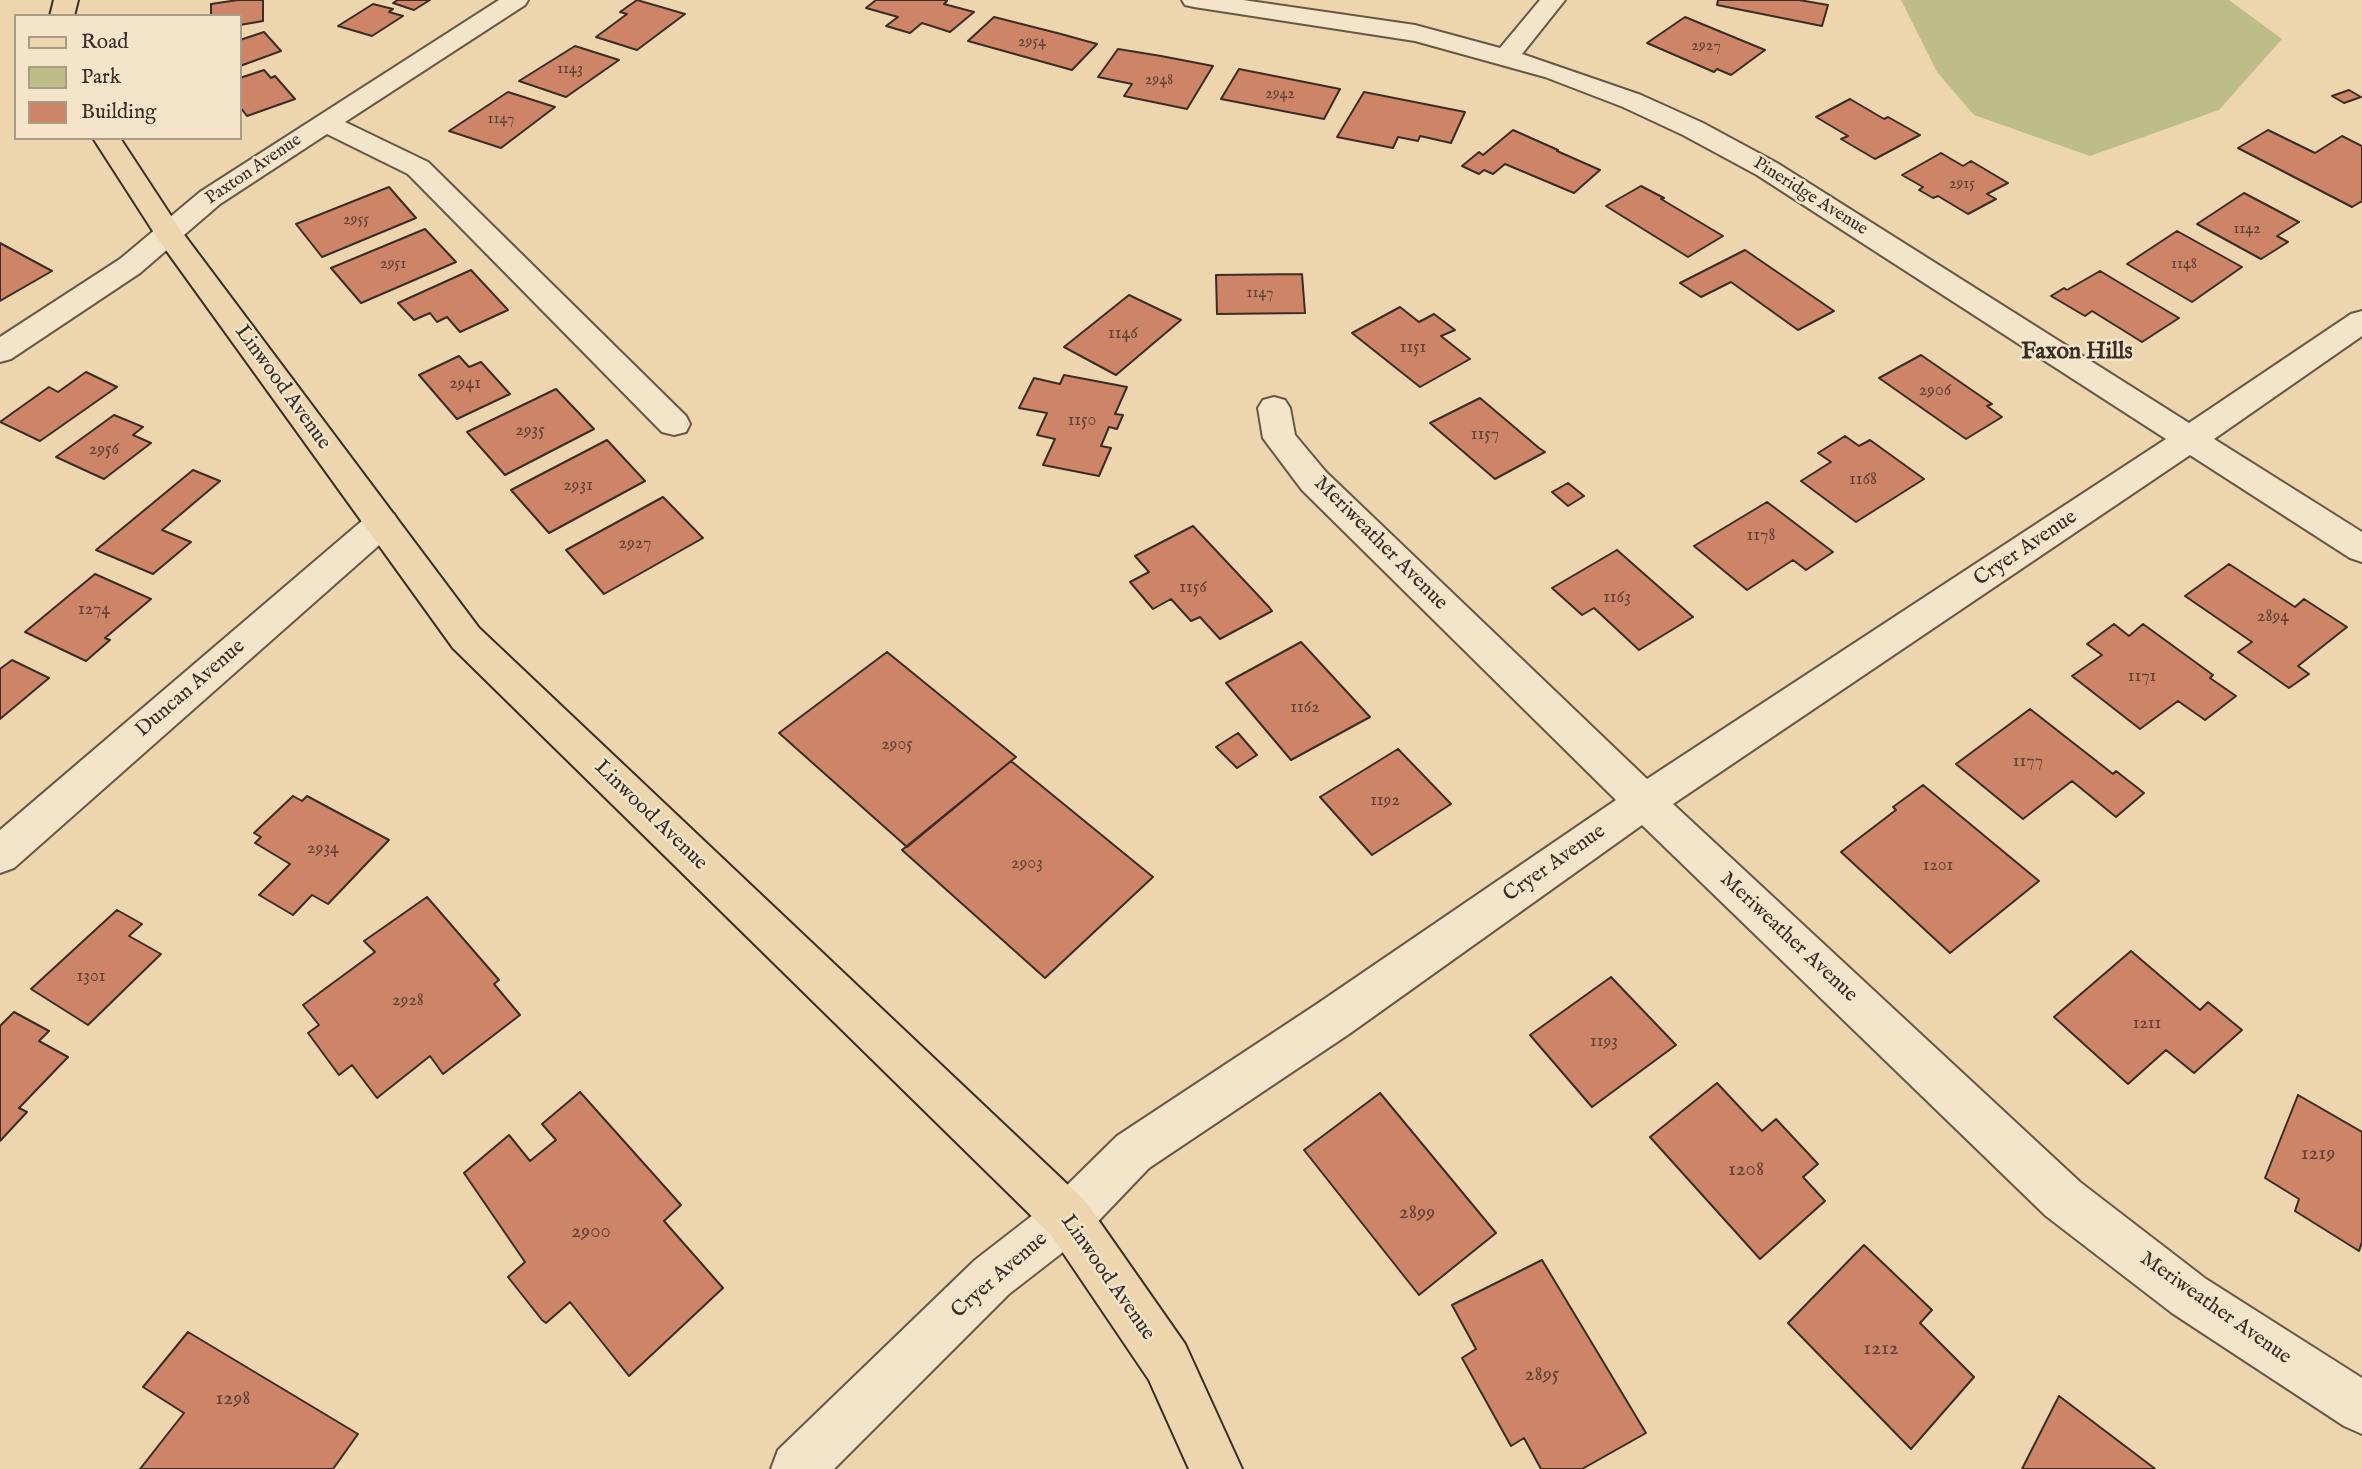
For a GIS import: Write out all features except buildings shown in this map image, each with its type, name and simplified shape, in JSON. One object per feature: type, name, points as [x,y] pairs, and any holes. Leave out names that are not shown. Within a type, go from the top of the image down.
[{"type":"main road","name":"Linwood Avenue","points":[[107,140],[168,233],[466,638],[1068,1218],[1167,1362],[1216,1469]]},
{"type":"street","name":"Paxton Avenue","points":[[0,352],[130,266],[210,198],[516,0]]},
{"type":"street","name":"Pineridge Avenue","points":[[1194,0],[1415,33],[1506,58],[1632,101],[1693,129],[1768,169],[2362,549]]},
{"type":"street","points":[[1506,58],[1553,0]]},
{"type":"street","points":[[325,123],[418,168],[674,424]]},
{"type":"street","name":"Cryer Avenue","points":[[797,1469],[992,1276],[1068,1218],[1133,1152],[1351,1006],[1644,802],[2190,440],[2362,321]]},
{"type":"street","name":"Meriweather Avenue","points":[[1274,408],[1279,438],[1314,481],[1644,802],[2063,1199],[2189,1296],[2362,1408]]},
{"type":"street","name":"Duncan Avenue","points":[[0,855],[382,523]]},
{"type":"green space","points":[[1901,0],[2229,0],[2282,39],[2219,110],[2090,156],[1974,115],[1937,72]]},
{"type":"district","name":"Faxon Hills","points":[[2077,353]]}]
